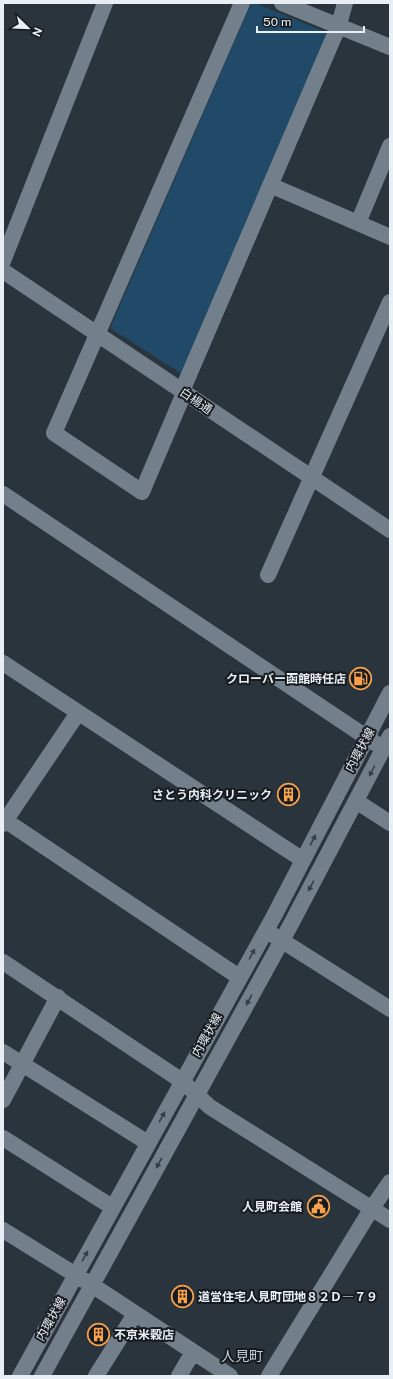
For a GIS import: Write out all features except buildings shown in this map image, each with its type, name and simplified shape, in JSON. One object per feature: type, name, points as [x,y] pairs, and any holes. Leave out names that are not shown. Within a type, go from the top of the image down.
[{"type":"street","points":[[3,261],[105,3]]},
{"type":"street","points":[[242,3],[54,433],[142,492],[338,25],[345,3]]},
{"type":"street","points":[[282,3],[390,47]]},
{"type":"street","points":[[358,223],[390,146]]},
{"type":"street","points":[[270,185],[390,237]]},
{"type":"street","name":"白楊通","points":[[3,271],[390,530]]},
{"type":"street","points":[[268,575],[390,302]]},
{"type":"street","points":[[3,494],[366,737],[387,742]]},
{"type":"street","points":[[3,663],[303,860]]},
{"type":"street","name":"内環状線","points":[[20,1376],[265,931],[390,693]]},
{"type":"street","points":[[78,713],[4,821],[239,977]]},
{"type":"street","name":"内環状線","points":[[42,1376],[282,940],[387,742]]},
{"type":"street","points":[[356,801],[390,823]]},
{"type":"street","points":[[265,931],[282,940],[390,1009]]},
{"type":"street","points":[[3,962],[58,997],[182,1081],[210,1107],[390,1220]]},
{"type":"street","points":[[3,1100],[58,997]]},
{"type":"street","points":[[3,1052],[148,1143]]},
{"type":"street","points":[[3,1138],[112,1207]]},
{"type":"street","points":[[269,1376],[372,1208],[390,1182]]},
{"type":"street","points":[[3,1230],[92,1285],[230,1376]]},
{"type":"street","points":[[96,1376],[135,1314]]},
{"type":"street","points":[[179,1376],[193,1352]]},
{"type":"shaded area","points":[[251,3],[255,3],[328,33],[182,374],[110,328]]},
{"type":"place","name":"クローバー函館時任店","points":[[361,679]]},
{"type":"place","name":"さとう内科クリニック","points":[[288,795]]},
{"type":"place","name":"人見町会館","points":[[318,1207]]},
{"type":"place","name":"道営住宅人見町団地８２Ｄ―７９","points":[[182,1297]]},
{"type":"place","name":"不京米穀店","points":[[99,1335]]},
{"type":"district","name":"人見町","points":[[242,1356]]}]
